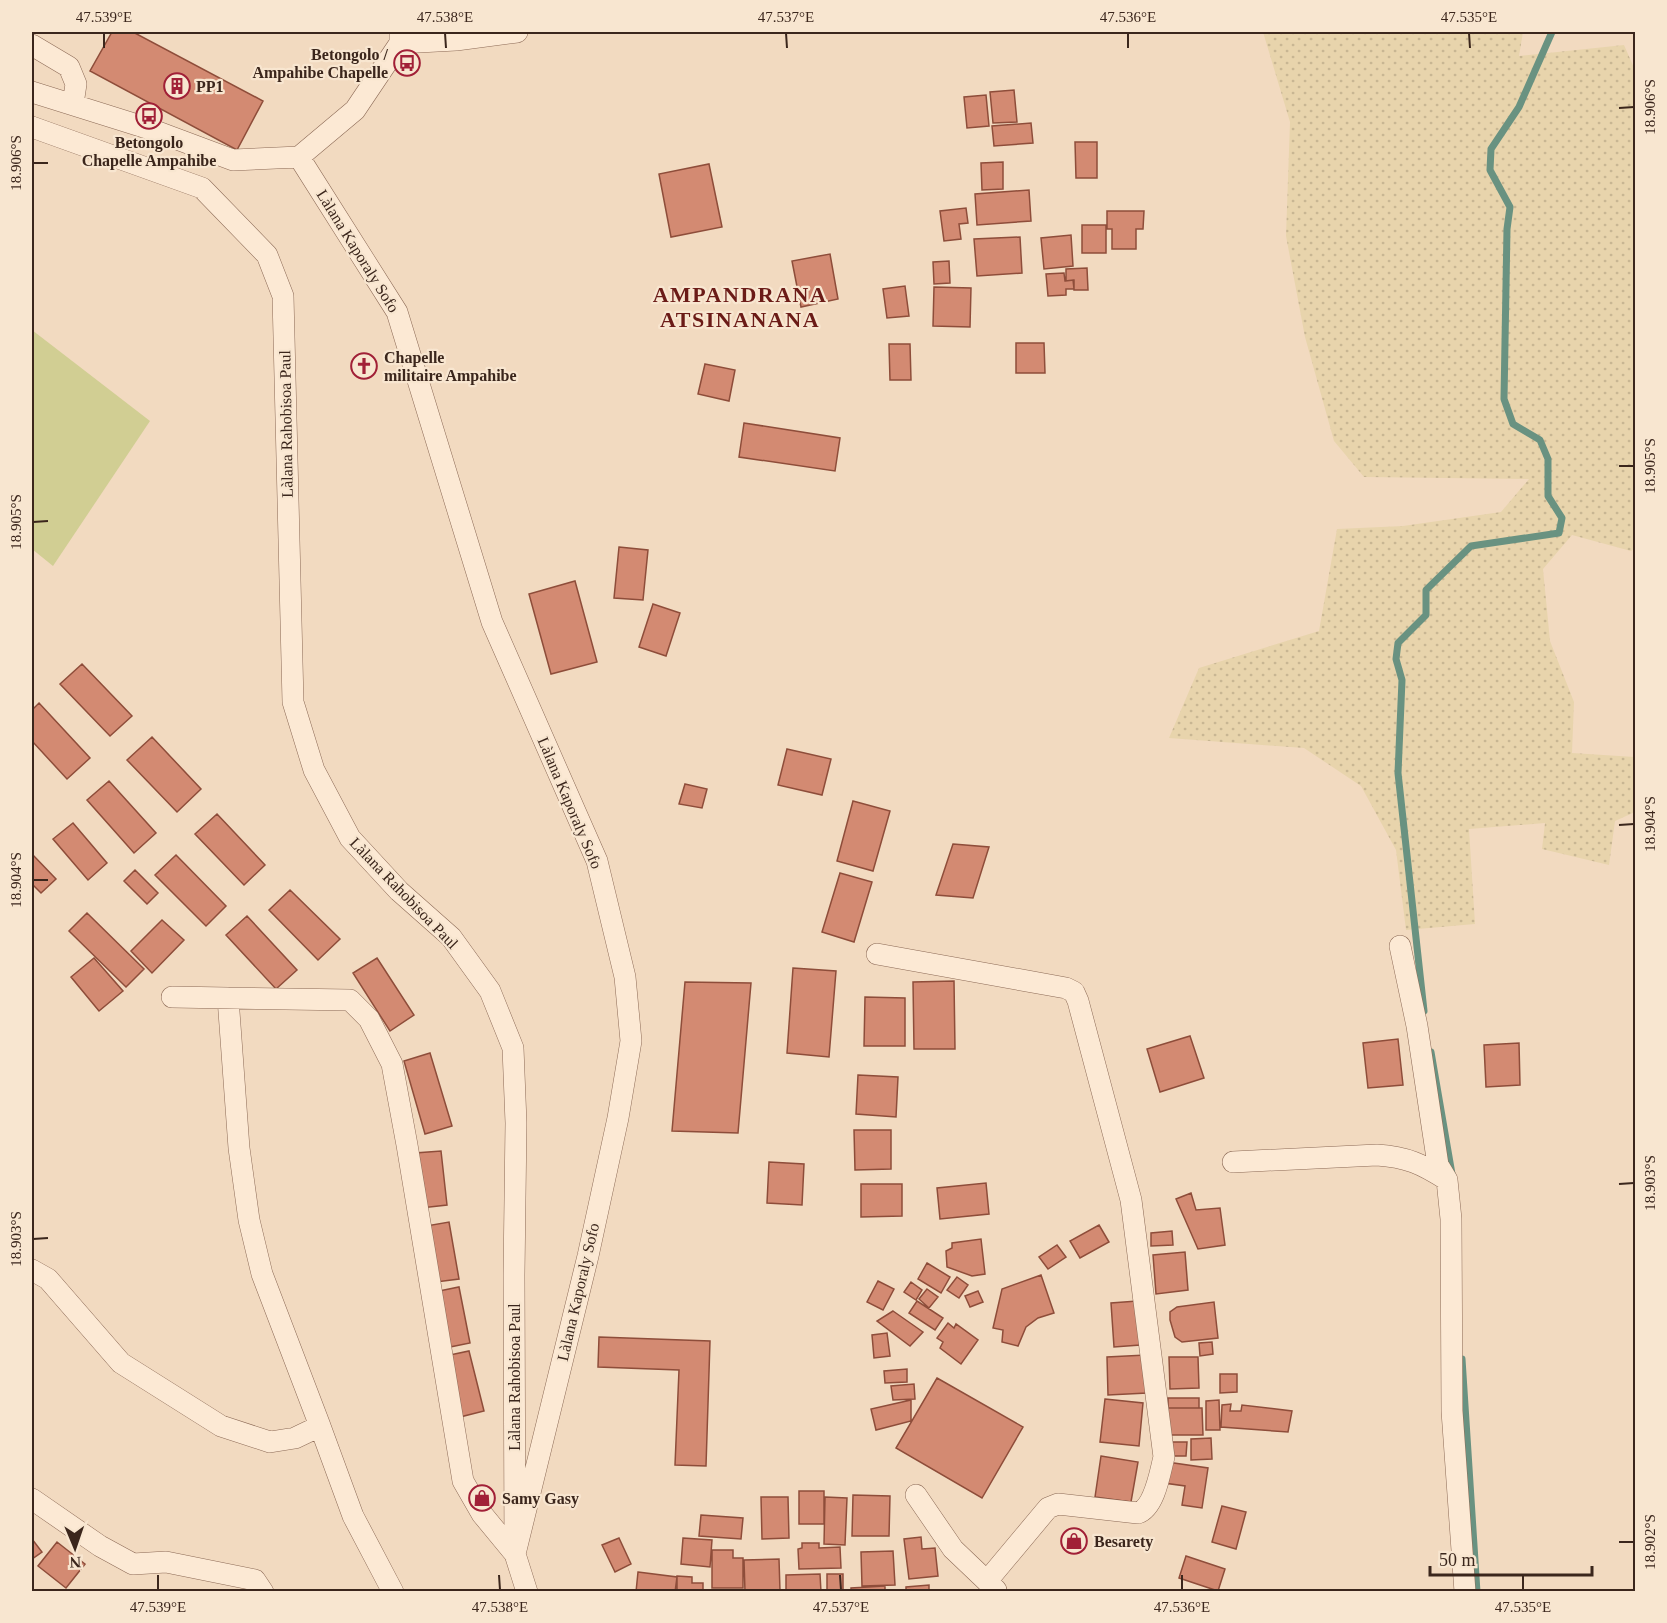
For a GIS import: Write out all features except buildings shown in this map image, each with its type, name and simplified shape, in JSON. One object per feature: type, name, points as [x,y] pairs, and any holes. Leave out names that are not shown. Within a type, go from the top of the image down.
[{"type":"street","points":[[32,92],[150,129],[233,160],[299,157],[355,110],[400,37],[456,40],[517,32]]},
{"type":"street","points":[[32,45],[69,67],[76,84],[73,104]]},
{"type":"street","name":"Làlana Rahobisoa Paul","points":[[32,127],[202,188],[267,255],[283,296],[293,702],[314,770],[350,838],[399,891],[451,937],[489,991],[513,1048],[516,1123],[515,1554]]},
{"type":"street","name":"Làlana Kaporaly Sofo","points":[[299,157],[397,312],[492,622],[597,861],[625,976],[631,1041],[618,1118],[588,1256],[515,1554]]},
{"type":"street","points":[[1400,945],[1417,1026],[1438,1165],[1447,1180],[1451,1219],[1452,1411],[1465,1592]]},
{"type":"street","points":[[877,954],[1066,988],[1074,992],[1131,1200],[1164,1456],[1156,1487],[1147,1506],[1138,1513],[1053,1505],[1048,1508],[992,1586],[953,1549],[916,1495]]},
{"type":"street","points":[[172,997],[350,1000],[369,1019],[392,1064],[463,1481],[482,1514],[515,1554],[527,1592]]},
{"type":"street","points":[[228,998],[239,1148],[249,1220],[262,1274],[353,1516],[393,1592]]},
{"type":"street","points":[[1233,1162],[1398,1156],[1414,1161],[1447,1180]]},
{"type":"street","points":[[32,1270],[48,1279],[121,1364],[221,1426],[270,1442],[295,1438],[320,1426]]},
{"type":"street","points":[[32,1498],[100,1546],[133,1564],[166,1562],[214,1571],[255,1580],[263,1592]]},
{"type":"shaded area","points":[[1263,32],[1523,32],[1519,56],[1624,45],[1635,70],[1635,548],[1631,551],[1572,535],[1543,569],[1550,641],[1574,702],[1572,753],[1635,757],[1635,812],[1615,821],[1609,865],[1542,849],[1545,823],[1469,829],[1475,924],[1406,930],[1396,850],[1361,786],[1304,748],[1169,738],[1199,668],[1319,631],[1337,529],[1403,526],[1501,512],[1529,479],[1364,477],[1334,441],[1305,337],[1286,236],[1290,122]]},
{"type":"shaded area","points":[[32,330],[150,421],[53,566],[32,549]]},
{"type":"waterway","points":[[1424,1011],[1398,773],[1402,680],[1396,659],[1398,643],[1426,615],[1426,590],[1471,546],[1559,533],[1562,518],[1548,496],[1548,459],[1540,440],[1513,424],[1504,399],[1507,229],[1510,207],[1490,170],[1491,149],[1519,107],[1552,32]]},
{"type":"waterway","points":[[1431,1052],[1452,1174]]},
{"type":"waterway","points":[[1462,1359],[1477,1592]]},
{"type":"place","name":"Betongolo / Ampahibe Chapelle","points":[[407,63]]},
{"type":"place","name":"PP1","points":[[177,86]]},
{"type":"place","name":"Betongolo Chapelle Ampahibe","points":[[149,116]]},
{"type":"place","name":"Chapelle militaire Ampahibe","points":[[364,366]]},
{"type":"place","name":"Samy Gasy","points":[[482,1498]]},
{"type":"place","name":"Besarety","points":[[1074,1541]]},
{"type":"district","name":"AMPANDRANA ATSINANANA","points":[[740,306]]}]
